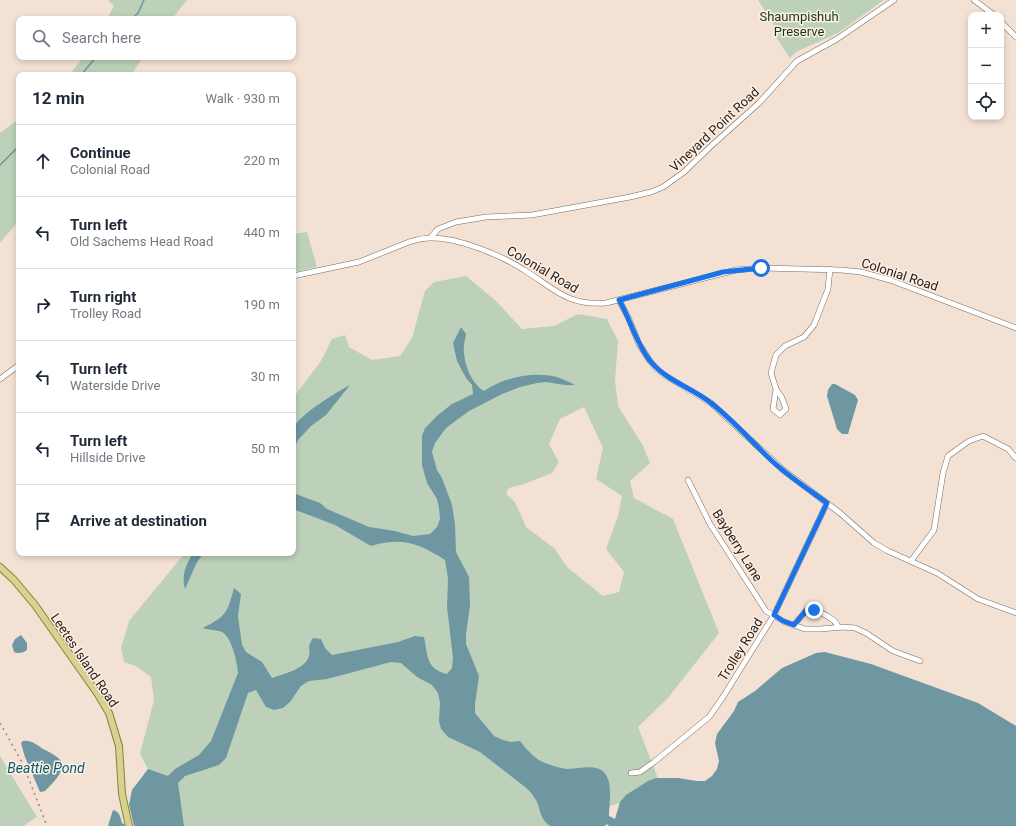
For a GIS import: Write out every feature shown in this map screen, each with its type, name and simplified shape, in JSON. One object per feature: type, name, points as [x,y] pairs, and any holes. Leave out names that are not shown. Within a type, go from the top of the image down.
[{"type":"main road","name":"Leetes Island Road","points":[[0,567],[17,583],[35,605],[97,693],[109,714],[119,746],[122,794],[129,826]]},
{"type":"street","name":"Vineyard Point Road","points":[[431,238],[438,229],[456,222],[486,218],[532,215],[630,197],[663,187],[684,172],[710,146],[759,103],[797,61],[837,39],[894,0]]},
{"type":"street","points":[[974,0],[990,12]]},
{"type":"street","points":[[1004,25],[1016,37]]},
{"type":"street","points":[[296,275],[359,262],[413,240],[431,238]]},
{"type":"street","name":"Colonial Road","points":[[431,238],[465,244],[501,258],[523,269],[552,289],[571,299],[591,303],[619,300],[736,270],[761,268],[830,269],[853,271],[890,280],[1016,328]]},
{"type":"street","points":[[776,389],[771,373],[776,355],[785,346],[804,337],[814,325],[828,289],[830,269]]},
{"type":"street","points":[[619,300],[639,344],[650,361],[657,368],[666,376],[711,403],[783,470],[850,521],[874,542],[888,551],[937,573],[978,599],[1016,613]]},
{"type":"street","points":[[0,379],[16,367]]},
{"type":"street","points":[[911,561],[934,530],[943,473],[948,456],[969,441],[983,436],[1008,449],[1016,458]]},
{"type":"street","name":"Bayberry Lane","points":[[688,480],[710,524],[766,611],[783,621],[810,630],[838,627],[849,627],[860,630],[893,651],[920,661]]},
{"type":"street","name":"Trolley Road","points":[[631,773],[640,772],[654,762],[709,717],[774,615],[827,503]]},
{"type":"street","points":[[794,625],[809,607],[836,621],[838,627]]},
{"type":"green space","points":[[108,0],[187,0],[174,16],[109,16],[114,6]]},
{"type":"green space","name":"Shaumpishuh Preserve","points":[[758,0],[884,0],[838,33],[796,52],[790,58],[776,37],[773,23]]},
{"type":"green space","points":[[82,60],[141,60],[133,72],[72,72]]},
{"type":"green space","points":[[16,121],[16,224],[0,243],[0,133]]},
{"type":"green space","points":[[307,232],[317,267],[296,272],[296,234]]},
{"type":"green space","points":[[466,276],[497,302],[522,329],[554,326],[578,314],[607,319],[618,341],[615,380],[618,406],[642,444],[650,463],[630,481],[634,498],[673,519],[719,633],[668,698],[638,727],[662,789],[610,806],[601,826],[179,826],[140,754],[154,700],[151,677],[136,666],[124,662],[121,648],[129,621],[183,556],[296,556],[296,394],[321,361],[332,339],[345,335],[349,347],[372,360],[400,356],[412,338],[425,291],[434,282]],"holes":[[[584,407],[603,448],[596,479],[622,496],[618,516],[606,549],[624,572],[619,592],[603,596],[568,568],[554,548],[526,527],[515,502],[506,494],[509,488],[552,473],[559,462],[549,444],[560,419]]]},
{"type":"green space","points":[[0,756],[37,817],[23,826],[0,826]]},
{"type":"water","points":[[461,327],[466,334],[464,351],[470,375],[476,384],[484,391],[501,382],[519,376],[529,375],[548,375],[557,377],[575,385],[546,382],[537,383],[520,387],[502,394],[469,411],[446,428],[435,443],[432,452],[437,470],[442,478],[452,505],[455,524],[456,552],[469,577],[470,605],[466,644],[479,676],[475,713],[494,736],[511,742],[520,741],[536,758],[552,765],[566,769],[590,767],[601,770],[605,773],[609,783],[609,816],[615,819],[620,802],[626,795],[648,781],[656,778],[678,778],[705,781],[712,776],[717,769],[719,761],[715,743],[717,734],[734,711],[738,702],[755,691],[782,668],[816,653],[825,652],[871,664],[978,703],[1016,726],[1016,826],[609,826],[607,824],[605,826],[550,826],[543,818],[536,800],[527,789],[480,752],[448,737],[441,729],[439,721],[440,703],[438,693],[432,685],[417,677],[401,663],[391,662],[327,679],[309,681],[301,686],[290,702],[283,708],[274,710],[266,707],[256,690],[248,693],[226,758],[219,765],[185,776],[178,783],[184,826],[134,826],[129,805],[132,790],[148,769],[168,776],[175,769],[199,755],[211,741],[238,673],[233,650],[226,635],[220,631],[203,628],[221,617],[227,609],[234,588],[241,594],[238,616],[242,645],[246,652],[262,662],[272,678],[299,668],[304,664],[309,656],[309,646],[313,638],[321,639],[325,648],[332,655],[398,642],[415,636],[424,637],[427,656],[435,669],[447,674],[452,668],[453,658],[447,607],[448,578],[445,560],[427,549],[410,543],[392,542],[371,546],[335,525],[296,510],[296,494],[320,503],[327,509],[369,527],[395,531],[413,536],[430,534],[437,527],[440,519],[437,499],[427,483],[422,465],[422,436],[425,428],[438,415],[452,404],[473,394],[472,385],[466,378],[457,361],[453,343]]},
{"type":"water","points":[[832,384],[835,384],[855,395],[858,400],[848,434],[842,434],[837,429],[827,396],[828,390]]},
{"type":"water","points":[[350,385],[326,415],[311,426],[298,440],[296,444],[296,423],[318,404]]},
{"type":"water","points":[[191,556],[202,556],[197,562],[185,589],[184,575]]},
{"type":"water","points":[[21,635],[27,643],[27,650],[16,653],[14,652],[12,645],[15,639]]},
{"type":"water","name":"Beattie Pond","points":[[23,741],[34,743],[61,761],[62,766],[59,775],[45,791],[40,792],[25,757],[21,743]]},
{"type":"water","points":[[113,810],[118,813],[122,823],[125,826],[108,826]]},
{"type":"waterway","points":[[135,16],[144,0]]},
{"type":"waterway","points":[[84,72],[94,60]]},
{"type":"waterway","points":[[0,165],[16,149]]},
{"type":"railway","points":[[0,723],[23,764],[47,826]]},
{"type":"route","points":[[761,268],[723,272],[619,300],[639,344],[650,361],[657,368],[666,376],[711,403],[783,470],[827,503],[774,615],[783,621],[794,625],[809,607],[814,610]]}]
